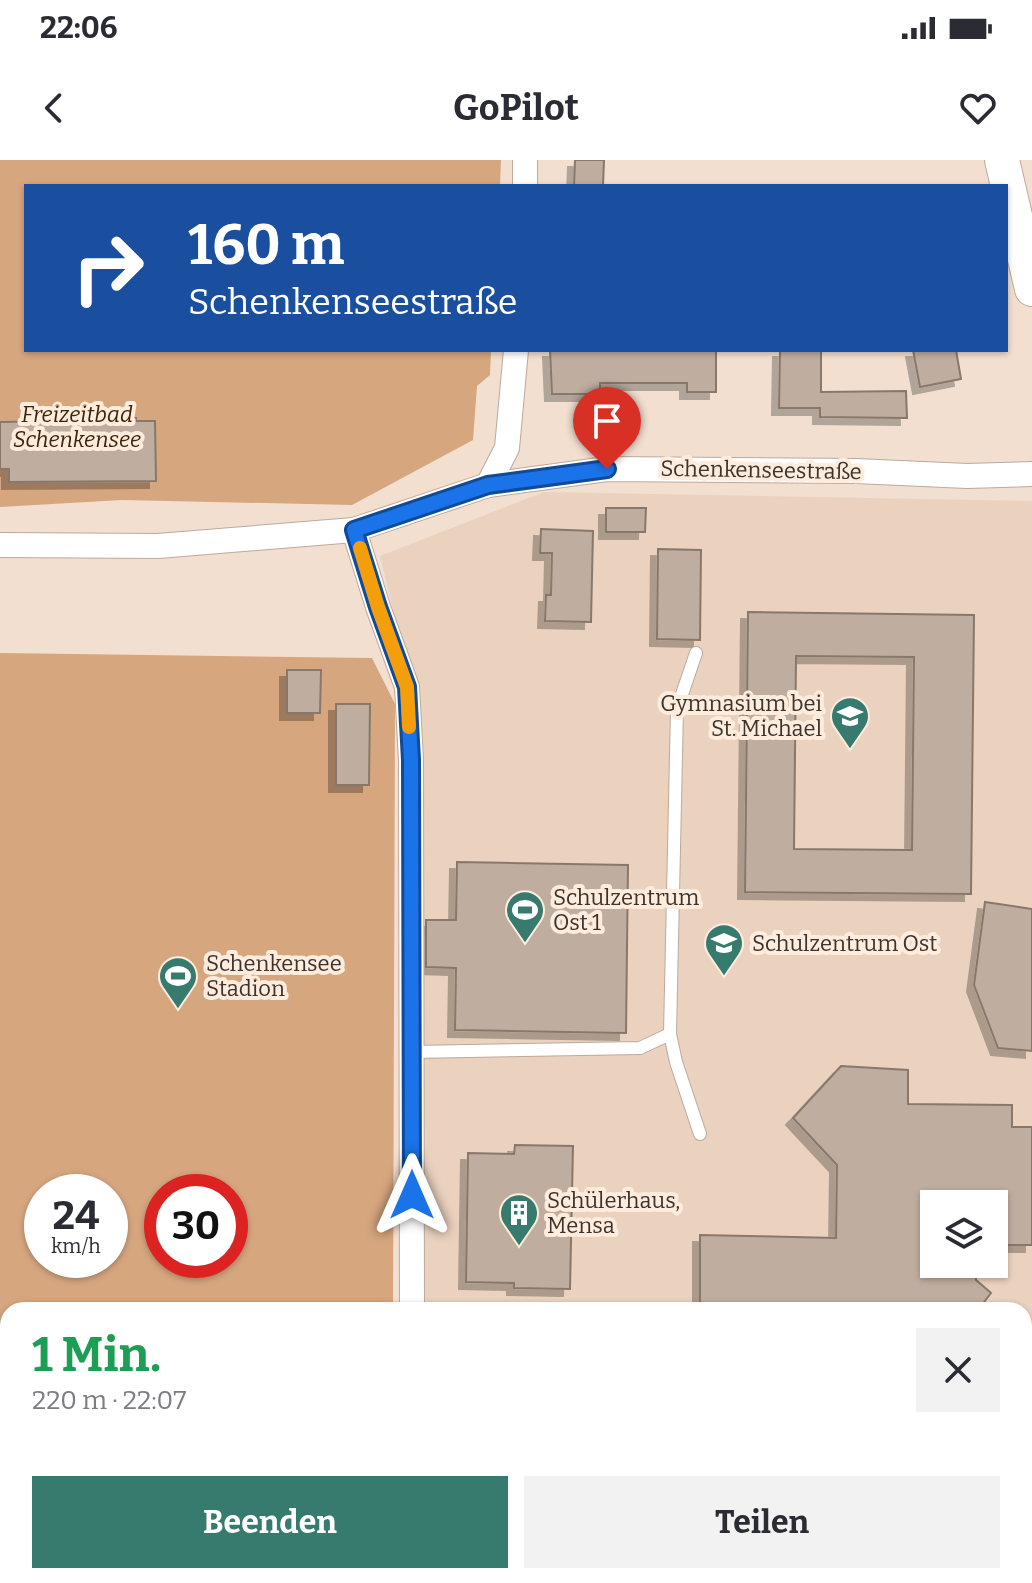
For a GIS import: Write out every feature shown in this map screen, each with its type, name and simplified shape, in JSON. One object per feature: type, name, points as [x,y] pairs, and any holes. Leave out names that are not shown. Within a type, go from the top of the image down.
[{"type":"street","points":[[525,160],[525,184]]},
{"type":"street","points":[[1002,160],[1008,184]]},
{"type":"street","points":[[1008,186],[1032,289]]},
{"type":"street","points":[[488,485],[507,448],[516,352]]},
{"type":"street","name":"Schenkenseestraße","points":[[0,545],[158,546],[354,530],[488,485],[607,469],[856,471],[967,476],[1032,474]]},
{"type":"street","points":[[354,530],[407,687],[411,760],[412,1302]]},
{"type":"lane","points":[[696,653],[677,709],[670,1034],[700,1134]]},
{"type":"lane","points":[[412,1052],[640,1048],[670,1034]]},
{"type":"shaded area","name":"Schulzentrum Ost","points":[[544,492],[1032,501],[1032,1302],[419,1302],[410,679],[380,556]]},
{"type":"green space","name":"Freizeitbad Schenkensee","points":[[0,160],[501,160],[500,184],[24,184],[24,352],[491,352],[490,375],[477,386],[473,440],[352,505],[122,500],[0,507]]},
{"type":"green space","name":"Schenkensee Stadion","points":[[0,653],[372,658],[395,704],[393,1302],[0,1302]]},
{"type":"building","points":[[575,160],[604,160],[603,184],[574,184]]},
{"type":"building","points":[[550,352],[716,352],[716,392],[687,392],[687,383],[600,383],[600,394],[552,394]]},
{"type":"building","points":[[780,352],[821,352],[821,392],[906,391],[907,418],[820,417],[820,408],[779,408]]},
{"type":"building","points":[[913,352],[956,352],[961,379],[920,387]]},
{"type":"building","points":[[62,418],[155,421],[156,481],[9,482],[9,469],[0,469],[0,422],[62,421]]},
{"type":"building","points":[[606,508],[646,508],[645,532],[606,532]]},
{"type":"building","points":[[541,529],[593,531],[591,622],[545,621],[546,595],[551,595],[552,553],[540,553]]},
{"type":"building","points":[[658,549],[701,550],[700,640],[657,639]]},
{"type":"building","points":[[748,612],[974,615],[971,894],[745,892]],"holes":[[[796,656],[914,657],[912,850],[794,849]]]},
{"type":"building","points":[[287,670],[321,670],[320,713],[287,713]]},
{"type":"building","points":[[336,704],[370,704],[369,785],[336,785]]},
{"type":"building","name":"Schulzentrum Ost 1","points":[[457,862],[628,865],[626,1033],[455,1030],[456,968],[426,967],[426,920],[456,920]]},
{"type":"building","points":[[985,902],[1032,909],[1032,1051],[998,1048],[974,985]]},
{"type":"building","points":[[841,1066],[908,1070],[908,1104],[1012,1105],[1012,1127],[1032,1127],[1032,1245],[1008,1245],[1008,1190],[920,1190],[920,1278],[976,1278],[991,1293],[984,1302],[700,1302],[700,1235],[836,1238],[837,1165],[793,1118]]},
{"type":"building","name":"Schülerhaus, Mensa","points":[[515,1145],[573,1146],[570,1289],[514,1288],[514,1283],[466,1282],[468,1153],[514,1154]]},
{"type":"slow traffic","points":[[360,548],[407,687],[409,727]]},
{"type":"place","name":"Gymnasium bei St. Michael","points":[[850,750]]},
{"type":"place","name":"Schulzentrum Ost 1","points":[[525,944]]},
{"type":"place","name":"Schulzentrum Ost","points":[[724,977]]},
{"type":"place","name":"Schenkensee Stadion","points":[[178,1010]]},
{"type":"place","name":"Schülerhaus, Mensa","points":[[519,1247]]},
{"type":"route","points":[[412,1195],[411,760],[407,687],[354,530],[488,485],[607,469]]}]
